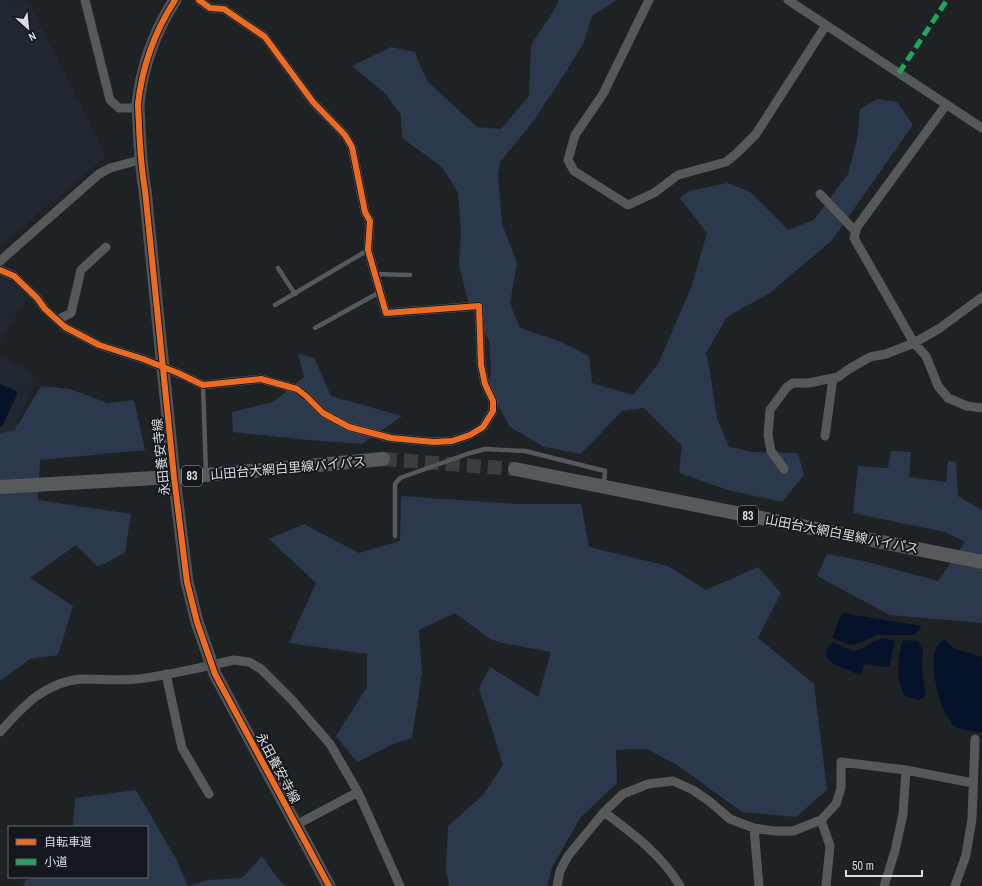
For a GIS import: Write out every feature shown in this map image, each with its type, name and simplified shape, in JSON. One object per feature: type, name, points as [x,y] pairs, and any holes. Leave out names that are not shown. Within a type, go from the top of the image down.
[{"type":"main road","name":"山田台大網白里線バイパス","points":[[0,487],[206,475],[383,459]]},
{"type":"main road","name":"山田台大網白里線バイパス","points":[[515,469],[604,488],[982,562]]},
{"type":"street","points":[[85,0],[110,100],[119,108],[138,108]]},
{"type":"street","name":"永田養安寺線","points":[[175,0],[164,16],[151,48],[145,67],[138,108],[140,160],[145,190],[186,582],[197,622],[212,665],[329,886]]},
{"type":"street","points":[[0,270],[14,276],[37,298],[45,309],[65,327],[100,345],[143,359],[178,373],[202,386],[261,379],[297,389],[323,413],[349,427],[391,438],[434,442],[452,441],[470,436],[482,427],[493,411],[493,401],[485,384],[481,365],[479,306],[386,312],[368,250],[370,221],[365,212],[352,147],[345,135],[313,102],[265,37],[224,9],[210,8],[199,0]]},
{"type":"street","points":[[649,0],[603,94],[575,135],[568,160],[574,171],[628,205],[654,193],[678,174],[726,162],[737,153],[756,134],[826,25]]},
{"type":"street","points":[[788,0],[982,128]]},
{"type":"street","points":[[946,105],[857,227],[854,238],[914,343],[926,356],[938,386],[948,398],[967,406],[982,408]]},
{"type":"street","points":[[0,261],[100,174],[110,168],[140,160]]},
{"type":"street","points":[[820,194],[856,232]]},
{"type":"street","points":[[57,320],[71,313],[81,270],[106,247]]},
{"type":"street","points":[[784,469],[771,451],[768,435],[770,410],[787,387],[793,383],[810,384],[838,377],[849,368],[870,357],[886,354],[914,343],[940,328],[982,297]]},
{"type":"street","points":[[826,436],[833,378]]},
{"type":"street","points":[[0,732],[19,710],[44,690],[66,682],[82,679],[137,679],[234,660],[249,662],[261,668],[292,700],[330,744],[358,792],[400,886]]},
{"type":"street","points":[[166,674],[182,748],[209,794]]},
{"type":"street","points":[[955,886],[966,855],[972,819],[975,739]]},
{"type":"street","points":[[559,886],[560,871],[568,856],[604,812],[623,794],[648,784],[673,781],[693,790],[709,801],[730,819],[754,828],[774,831],[792,831],[821,820],[836,804],[842,788],[841,762],[906,770],[973,783]]},
{"type":"street","points":[[884,886],[895,851],[903,814],[906,770]]},
{"type":"street","points":[[296,825],[358,792]]},
{"type":"street","points":[[604,812],[629,830],[659,857],[680,886]]},
{"type":"street","points":[[821,820],[830,846],[826,886]]},
{"type":"street","points":[[754,828],[759,886]]},
{"type":"lane","points":[[275,305],[368,250]]},
{"type":"lane","points":[[278,268],[295,294]]},
{"type":"lane","points":[[375,274],[410,275]]},
{"type":"lane","points":[[316,328],[380,292]]},
{"type":"lane","points":[[202,386],[206,475]]},
{"type":"lane","points":[[395,536],[395,484],[400,478],[485,449],[525,451],[605,471],[604,488]]},
{"type":"shaded area","points":[[0,0],[28,1],[106,156],[0,246]]},
{"type":"shaded area","points":[[559,0],[617,0],[592,16],[584,42],[564,75],[532,123],[500,162],[498,175],[502,224],[517,263],[510,303],[520,328],[559,341],[589,356],[592,383],[633,395],[658,364],[691,288],[707,233],[680,198],[689,191],[728,183],[750,192],[788,230],[814,220],[848,174],[857,140],[860,109],[877,99],[897,102],[913,125],[832,240],[770,293],[727,317],[706,353],[717,418],[729,447],[753,452],[798,453],[804,475],[782,502],[728,490],[679,473],[682,446],[644,408],[622,411],[581,454],[544,447],[510,427],[489,389],[491,368],[489,341],[468,301],[459,265],[461,233],[458,192],[441,166],[402,138],[401,115],[385,93],[352,66],[391,47],[415,52],[428,82],[477,127],[501,129],[529,96],[531,45]]},
{"type":"shaded area","points":[[0,276],[11,281],[27,298],[0,341]]},
{"type":"shaded area","points":[[298,354],[314,358],[331,396],[402,416],[362,444],[233,432],[232,412],[273,402],[304,377]]},
{"type":"shaded area","points":[[0,357],[29,371],[34,382],[14,432],[0,433]]},
{"type":"shaded area","points":[[0,384],[18,392],[2,427],[0,426]]},
{"type":"shaded area","points":[[41,386],[70,389],[107,403],[134,400],[145,450],[40,460],[38,500],[131,514],[125,553],[98,567],[76,545],[30,578],[73,606],[58,655],[30,659],[0,681],[0,433],[14,431]]},
{"type":"shaded area","points":[[891,451],[911,452],[909,477],[946,482],[948,461],[956,462],[958,496],[982,510],[982,623],[890,615],[817,576],[827,554],[864,561],[938,581],[965,542],[945,532],[853,513],[858,466],[888,468]]},
{"type":"shaded area","points":[[401,496],[518,504],[581,504],[589,547],[668,566],[706,590],[758,567],[781,593],[758,638],[814,684],[827,790],[796,817],[742,812],[677,765],[647,749],[616,750],[617,783],[581,817],[553,865],[547,886],[449,886],[446,868],[448,826],[483,795],[503,765],[479,688],[490,667],[538,697],[551,652],[502,643],[490,639],[455,613],[419,630],[422,673],[412,738],[393,744],[357,762],[336,736],[367,687],[367,654],[289,643],[316,583],[269,539],[304,524],[359,553],[400,541]]},
{"type":"shaded area","points":[[842,613],[922,626],[915,635],[877,635],[851,645],[832,638]]},
{"type":"shaded area","points":[[884,638],[895,641],[890,665],[886,667],[865,664],[860,675],[833,664],[826,656],[827,649],[833,642],[853,651],[862,649],[874,641]]},
{"type":"shaded area","points":[[945,639],[953,648],[982,657],[982,733],[960,729],[951,724],[942,706],[935,682],[934,657],[935,650],[938,645]]},
{"type":"shaded area","points":[[903,640],[918,641],[923,648],[922,670],[926,696],[919,700],[905,696],[898,675],[899,654]]},
{"type":"shaded area","points":[[136,790],[176,859],[188,886],[23,886],[26,880],[31,878],[148,878],[148,826],[73,826],[75,798]]},
{"type":"shaded area","points":[[262,856],[279,880],[286,886],[188,886],[207,880],[242,878]]},
{"type":"tunnel","points":[[383,459],[515,469]]},
{"type":"marked path","points":[[899,73],[947,0]]},
{"type":"cycle path","points":[[175,0],[161,24],[150,50],[140,90],[138,107],[142,165],[174,477],[187,582],[197,622],[215,674],[329,886]]},
{"type":"cycle path","points":[[0,270],[14,276],[37,298],[45,309],[65,327],[99,345],[143,359],[203,385],[261,379],[297,389],[323,413],[349,427],[391,438],[434,442],[452,441],[470,435],[483,427],[493,411],[493,401],[485,384],[481,365],[479,306],[386,313],[368,250],[370,221],[365,212],[352,147],[345,135],[313,102],[265,37],[224,9],[210,8],[199,0]]}]
